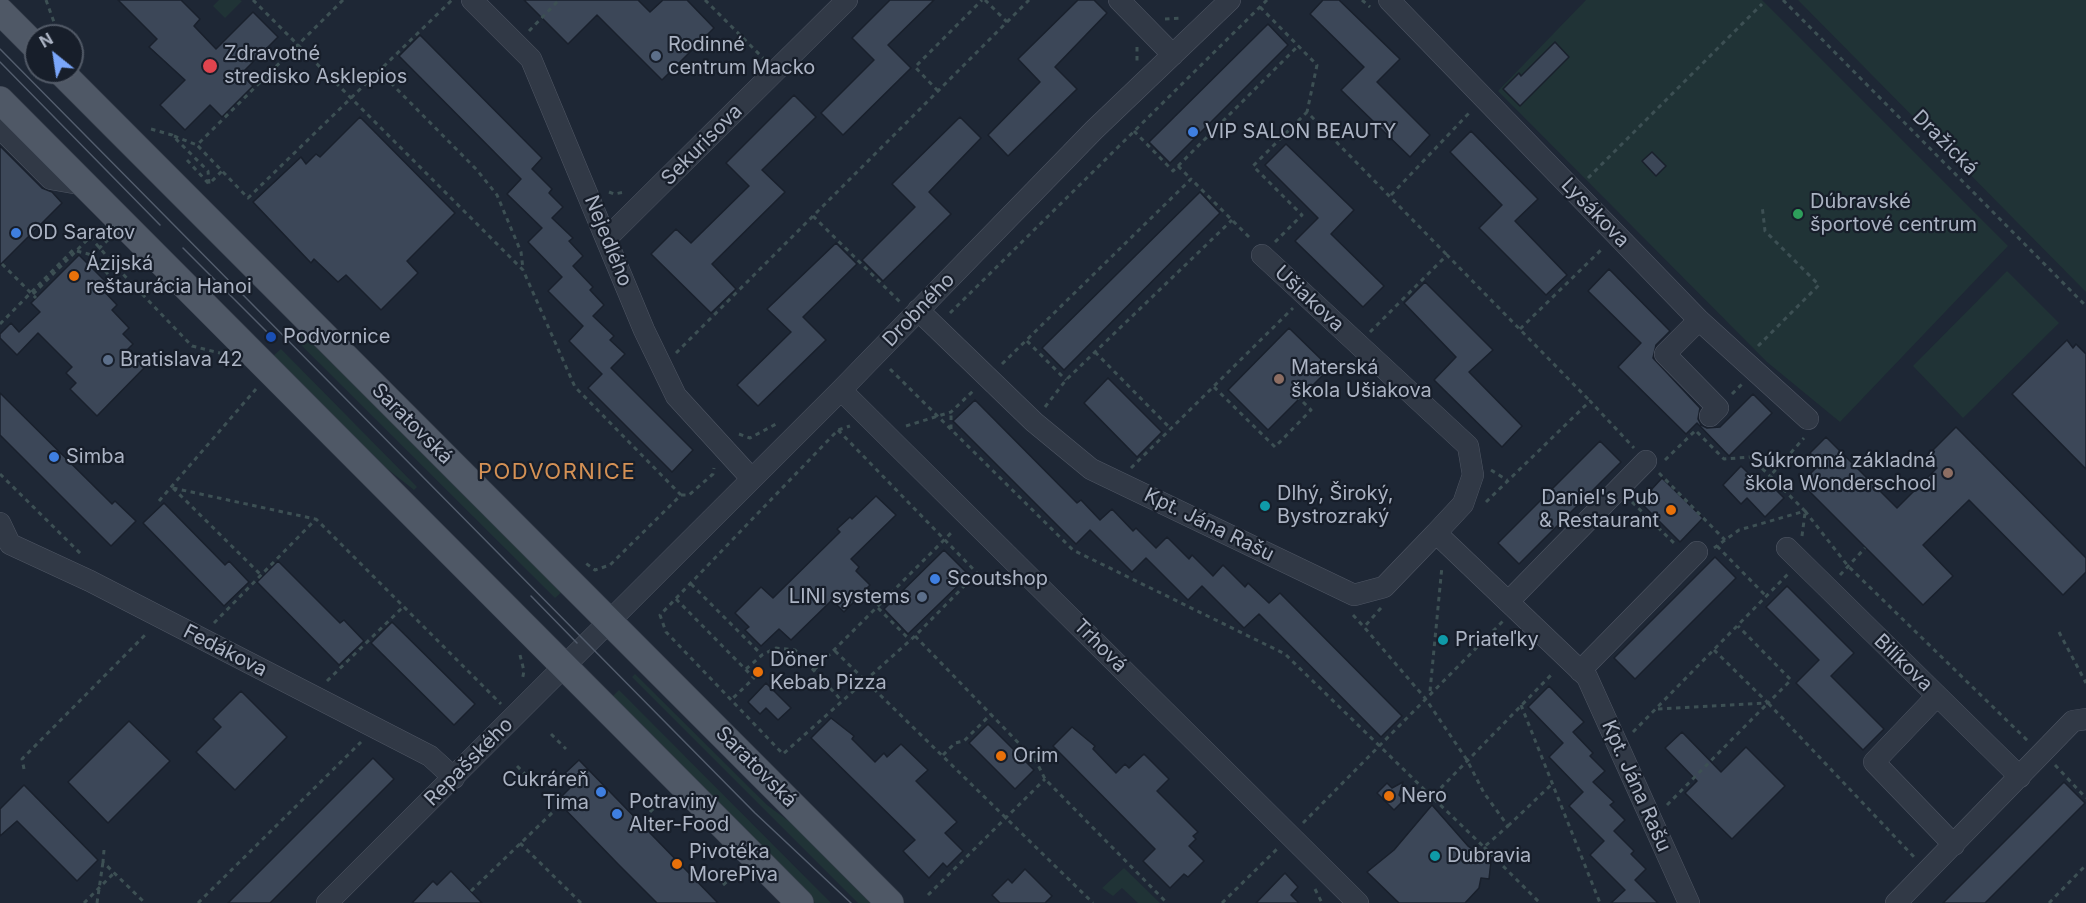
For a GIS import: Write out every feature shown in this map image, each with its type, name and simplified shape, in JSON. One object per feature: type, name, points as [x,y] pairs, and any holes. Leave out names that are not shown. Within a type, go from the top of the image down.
[{"type":"main road","points":[[0,11],[24,35]]},
{"type":"main road","name":"Saratovská","points":[[73,84],[890,903]]},
{"type":"main road","points":[[0,100],[801,903]]},
{"type":"street","name":"Nejedlého","points":[[472,0],[531,59],[644,330],[676,396],[751,478]]},
{"type":"street","name":"Sekurisova","points":[[607,238],[848,0]]},
{"type":"street","points":[[1119,0],[1173,55]]},
{"type":"street","name":"Drobného","points":[[609,621],[841,390],[908,302],[1230,0]]},
{"type":"street","name":"Lysákova","points":[[1389,0],[1700,320],[1809,426]]},
{"type":"street","points":[[0,128],[51,178],[85,185]]},
{"type":"street","name":"Ušiakova","points":[[1256,246],[1305,296],[1468,446],[1473,475],[1463,504],[1436,533]]},
{"type":"street","name":"Kpt. Jána Rašu","points":[[908,302],[1034,422],[1091,469],[1124,472],[1354,595],[1384,587],[1436,533],[1507,610],[1587,677],[1689,903]]},
{"type":"street","points":[[1700,320],[1665,354],[1718,408],[1702,423]]},
{"type":"street","name":"Trhová","points":[[841,390],[1358,903]]},
{"type":"street","points":[[1507,610],[1654,461]]},
{"type":"street","name":"Fedákova","points":[[0,523],[5,549],[90,581],[430,756],[454,778]]},
{"type":"street","name":"Bilíkova","points":[[1787,548],[2020,777]]},
{"type":"street","points":[[1574,665],[1696,552]]},
{"type":"street","name":"Repašského","points":[[334,901],[609,621]]},
{"type":"street","points":[[1937,696],[1874,762],[1954,844]]},
{"type":"street","points":[[1896,903],[2073,721],[2086,719]]},
{"type":"path","points":[[46,0],[54,22]]},
{"type":"path","points":[[254,0],[524,270]]},
{"type":"path","points":[[197,145],[343,0]]},
{"type":"path","points":[[144,126],[197,145],[248,198],[452,0]]},
{"type":"path","points":[[531,37],[528,31],[559,0]]},
{"type":"path","points":[[705,0],[767,62]]},
{"type":"path","points":[[938,91],[915,67],[983,0],[1007,22]]},
{"type":"path","points":[[670,358],[1029,0]]},
{"type":"path","points":[[934,326],[1267,0]]},
{"type":"path","name":"Dražická","points":[[1783,0],[2086,306]]},
{"type":"path","points":[[1588,178],[1762,4]]},
{"type":"path","points":[[1178,166],[1256,246],[1302,215],[1252,166],[1307,112],[1317,65],[1260,7]]},
{"type":"path","points":[[1159,18],[1185,18]]},
{"type":"path","points":[[1136,43],[1139,53],[1136,68]]},
{"type":"path","points":[[1134,131],[1173,171],[1298,46]]},
{"type":"path","points":[[378,70],[477,170],[497,195],[521,252],[524,270],[574,387],[681,495],[610,565]]},
{"type":"path","points":[[1390,196],[1474,108]]},
{"type":"path","points":[[1307,112],[1590,401],[1654,461],[1725,540]]},
{"type":"path","points":[[172,135],[208,171],[209,184],[222,171]]},
{"type":"path","points":[[186,160],[205,180]]},
{"type":"path","points":[[900,428],[951,412],[1191,179]]},
{"type":"path","points":[[600,188],[614,194],[632,191]]},
{"type":"path","points":[[1743,361],[1819,285],[1765,231],[1762,206]]},
{"type":"path","points":[[813,216],[908,302]]},
{"type":"path","points":[[1034,422],[1066,380],[1232,220]]},
{"type":"path","points":[[33,294],[90,237],[192,346],[220,353],[225,359]]},
{"type":"path","points":[[92,255],[111,237]]},
{"type":"path","points":[[0,324],[73,250],[92,255],[112,279],[120,271]]},
{"type":"path","points":[[1358,345],[1447,255]]},
{"type":"path","points":[[2,264],[36,298]]},
{"type":"path","points":[[1520,329],[1575,274]]},
{"type":"path","points":[[1124,472],[1171,429],[1305,296]]},
{"type":"path","points":[[1026,341],[1066,380]]},
{"type":"path","points":[[1095,352],[1171,429]]},
{"type":"path","points":[[889,367],[1073,550],[1285,654],[1540,903]]},
{"type":"path","points":[[159,501],[173,488],[256,389],[250,383]]},
{"type":"path","points":[[1214,387],[1275,447],[1311,410],[1297,396]]},
{"type":"path","points":[[1478,509],[1590,401]]},
{"type":"path","points":[[951,412],[951,430]]},
{"type":"path","points":[[732,432],[750,438],[774,426],[783,418]]},
{"type":"path","points":[[1702,423],[1724,459],[1750,457],[1805,511],[1848,566],[2086,798]]},
{"type":"path","points":[[1770,476],[1809,426]]},
{"type":"path","points":[[838,430],[977,573],[915,636],[783,754],[666,632],[660,615],[690,583],[838,430]]},
{"type":"path","points":[[1654,461],[1688,437]]},
{"type":"path","points":[[1124,472],[1141,474]]},
{"type":"path","points":[[0,474],[88,560]]},
{"type":"path","points":[[173,488],[316,519],[504,707],[509,702]]},
{"type":"path","points":[[173,488],[261,575]]},
{"type":"path","points":[[1628,497],[1680,549],[1696,552],[1710,552],[1739,530],[1805,511]]},
{"type":"path","points":[[814,670],[878,608],[967,515]]},
{"type":"path","points":[[221,631],[211,626],[316,519]]},
{"type":"path","points":[[1717,546],[1766,596]]},
{"type":"path","points":[[1828,589],[1865,548]]},
{"type":"path","points":[[1434,564],[1443,564],[1451,568]]},
{"type":"path","points":[[1430,693],[1443,564]]},
{"type":"path","points":[[1629,735],[1781,581]]},
{"type":"path","points":[[690,583],[762,655]]},
{"type":"path","points":[[676,598],[754,678],[731,700]]},
{"type":"path","points":[[1388,601],[1364,627],[1425,698],[1467,760],[1484,793],[1508,826]]},
{"type":"path","points":[[324,685],[403,607]]},
{"type":"path","points":[[878,608],[910,640]]},
{"type":"path","points":[[1222,903],[1291,836],[1507,610]]},
{"type":"path","points":[[1661,811],[1791,680],[1738,626]]},
{"type":"path","points":[[24,769],[22,759],[151,630]]},
{"type":"path","points":[[2059,632],[2086,683]]},
{"type":"path","points":[[915,636],[1036,761],[1045,779],[1167,903]]},
{"type":"path","points":[[516,647],[524,671],[520,687]]},
{"type":"path","points":[[746,669],[762,655],[776,648],[795,650],[842,700]]},
{"type":"path","points":[[1714,650],[1768,703],[1920,864]]},
{"type":"path","points":[[835,651],[1093,903]]},
{"type":"path","points":[[1432,797],[1521,705],[1574,665]]},
{"type":"path","points":[[1656,709],[1768,703]]},
{"type":"path","points":[[1521,705],[1600,903]]},
{"type":"path","points":[[942,756],[955,743],[963,741],[991,714]]},
{"type":"path","points":[[551,734],[566,749]]},
{"type":"path","points":[[198,903],[352,750]]},
{"type":"path","points":[[517,766],[528,777]]},
{"type":"path","points":[[928,895],[1045,779]]},
{"type":"path","points":[[1484,847],[1552,783]]},
{"type":"path","points":[[650,812],[662,800]]},
{"type":"path","points":[[471,891],[553,812]]},
{"type":"path","points":[[520,843],[581,903]]},
{"type":"path","points":[[97,903],[104,850]]},
{"type":"path","points":[[103,862],[145,903]]},
{"type":"path","points":[[2049,903],[2086,865]]},
{"type":"path","points":[[84,903],[114,873]]},
{"type":"path","points":[[723,885],[730,878]]},
{"type":"green space","points":[[219,0],[242,1],[225,18],[213,6]]},
{"type":"green space","name":"Dúbravské športové centrum","points":[[1586,0],[1762,0],[2008,246],[1840,422],[1767,362],[1498,91]]},
{"type":"green space","points":[[1798,0],[2086,0],[2086,292]]},
{"type":"green space","points":[[2007,271],[2059,323],[1963,418],[1913,366]]},
{"type":"green space","points":[[301,330],[563,591],[555,598],[294,338]]},
{"type":"green space","points":[[281,349],[417,487],[414,490],[362,449],[273,356]]},
{"type":"green space","points":[[635,674],[767,805],[810,837],[873,903],[858,903],[632,677]]},
{"type":"green space","points":[[619,690],[831,903],[815,903],[611,698]]},
{"type":"green space","points":[[1124,868],[1160,903],[1138,903],[1122,888],[1113,896],[1102,888]]},
{"type":"building","name":"Zdravotné stredisko Asklepios","points":[[118,0],[181,0],[200,19],[194,26],[216,49],[253,12],[278,37],[241,74],[253,86],[222,117],[210,105],[185,130],[160,105],[185,80],[149,47],[157,39]]},
{"type":"building","points":[[524,0],[638,0],[650,12],[663,0],[687,0],[714,28],[662,80],[597,15],[568,44]]},
{"type":"building","points":[[890,0],[934,0],[888,45],[911,68],[843,135],[821,113],[874,60],[852,38]]},
{"type":"building","points":[[1078,0],[1094,0],[1107,13],[1055,67],[1077,89],[1008,156],[988,135],[1040,82],[1018,59]]},
{"type":"building","points":[[1323,0],[1339,0],[1400,59],[1377,82],[1430,135],[1410,157],[1341,90],[1364,67],[1310,14]]},
{"type":"building","points":[[1268,24],[1288,45],[1170,163],[1149,142]]},
{"type":"building","points":[[420,35],[542,158],[532,169],[552,189],[549,193],[563,207],[552,218],[573,238],[569,241],[583,256],[573,266],[593,287],[590,290],[604,305],[593,316],[614,336],[610,340],[625,354],[611,368],[693,450],[672,472],[588,388],[602,374],[569,341],[583,326],[548,291],[562,277],[528,242],[542,228],[507,194],[521,179],[399,56]]},
{"type":"building","points":[[1555,42],[1569,57],[1520,106],[1503,89],[1519,73],[1521,76]]},
{"type":"building","points":[[794,95],[816,117],[762,170],[785,192],[712,264],[736,289],[711,313],[651,254],[676,229],[691,243],[749,186],[726,163]]},
{"type":"building","points":[[360,117],[455,213],[407,261],[418,273],[381,310],[346,275],[338,282],[314,259],[311,263],[253,202],[301,157],[306,164],[316,154],[320,157]]},
{"type":"building","points":[[960,117],[981,138],[929,192],[951,214],[883,281],[862,260],[915,207],[892,184]]},
{"type":"building","points":[[1471,131],[1538,199],[1515,221],[1567,275],[1546,295],[1479,228],[1502,205],[1450,152]]},
{"type":"building","points":[[1286,144],[1354,210],[1331,234],[1384,286],[1363,307],[1295,241],[1318,218],[1265,165]]},
{"type":"building","name":"OD Saratov","points":[[0,146],[42,188],[52,192],[62,203],[0,265]]},
{"type":"building","points":[[1652,152],[1666,166],[1656,176],[1642,161]]},
{"type":"building","points":[[1200,192],[1220,213],[1064,370],[1042,348]]},
{"type":"building","points":[[836,243],[857,264],[803,317],[826,340],[758,406],[737,385],[791,332],[767,309]]},
{"type":"building","points":[[79,255],[106,282],[100,287],[117,305],[112,310],[129,328],[123,334],[133,344],[127,350],[145,367],[97,416],[70,389],[76,383],[66,373],[72,367],[38,333],[17,355],[0,338],[0,334],[11,323],[19,332],[40,312],[31,303]]},
{"type":"building","points":[[1609,269],[1670,331],[1656,345],[1653,358],[1700,408],[1698,419],[1701,425],[1707,428],[1720,427],[1753,394],[1772,413],[1729,456],[1697,423],[1686,434],[1618,367],[1641,343],[1588,291]]},
{"type":"building","points":[[1425,282],[1493,350],[1469,372],[1522,426],[1502,447],[1434,380],[1456,357],[1404,303]]},
{"type":"building","name":"Materská škola Ušiakova","points":[[1289,328],[1330,368],[1268,430],[1228,390]]},
{"type":"building","points":[[2067,340],[2073,348],[2076,344],[2086,354],[2086,469],[2012,394]]},
{"type":"building","points":[[1108,378],[1162,432],[1137,457],[1084,403]]},
{"type":"building","points":[[0,393],[112,504],[115,501],[136,521],[111,546],[0,435]]},
{"type":"building","points":[[975,400],[1077,503],[1081,500],[1100,520],[1112,509],[1133,531],[1136,528],[1156,548],[1167,537],[1189,559],[1192,555],[1213,576],[1223,565],[1245,587],[1248,583],[1269,603],[1280,593],[1402,716],[1381,737],[1259,614],[1244,628],[1202,586],[1188,600],[1146,558],[1132,572],[1090,530],[1076,544],[953,421]]},
{"type":"building","points":[[1956,427],[2086,558],[2086,572],[2063,595],[1969,500],[1923,545],[1953,576],[1923,605],[1801,483],[1820,464],[1810,453],[1826,437],[1897,508],[1937,468],[1926,457]]},
{"type":"building","points":[[1600,441],[1621,462],[1519,564],[1498,543]]},
{"type":"building","points":[[1741,466],[1759,484],[1765,479],[1784,498],[1765,517],[1747,498],[1741,504],[1723,485]]},
{"type":"building","name":"Daniel's Pub & Restaurant","points":[[1662,478],[1703,518],[1680,542],[1640,502]]},
{"type":"building","points":[[876,496],[896,515],[851,559],[859,567],[856,571],[870,585],[844,612],[832,600],[791,640],[779,629],[761,646],[745,630],[749,627],[735,613],[761,587],[773,598],[840,532],[837,529],[850,517],[852,519]]},
{"type":"building","points":[[164,503],[225,565],[229,561],[249,582],[224,606],[143,523]]},
{"type":"building","points":[[944,550],[969,575],[908,634],[884,609]]},
{"type":"building","points":[[1715,557],[1736,578],[1635,679],[1614,658]]},
{"type":"building","points":[[278,561],[340,623],[344,620],[364,641],[339,665],[257,582]]},
{"type":"building","points":[[1787,586],[1854,653],[1831,676],[1884,729],[1863,750],[1796,683],[1819,660],[1766,607]]},
{"type":"building","points":[[392,622],[475,704],[454,725],[371,643]]},
{"type":"building","points":[[766,683],[791,708],[778,720],[766,708],[760,714],[748,702]]},
{"type":"building","points":[[1549,686],[1584,722],[1573,732],[1593,753],[1590,756],[1605,771],[1593,782],[1614,802],[1610,805],[1625,820],[1614,831],[1634,851],[1631,854],[1646,869],[1635,880],[1658,903],[1611,903],[1625,890],[1590,855],[1604,841],[1569,806],[1583,792],[1549,757],[1563,743],[1528,707]]},
{"type":"building","points":[[241,691],[287,737],[235,790],[196,752],[221,727],[213,719]]},
{"type":"building","points":[[831,718],[854,736],[852,739],[875,762],[884,753],[887,757],[901,744],[928,770],[916,781],[957,822],[945,833],[963,851],[947,867],[943,863],[929,878],[903,851],[915,840],[811,738]]},
{"type":"building","points":[[129,721],[170,761],[108,823],[68,782]]},
{"type":"building","name":"Orim","points":[[988,724],[1034,770],[1015,789],[969,743]]},
{"type":"building","points":[[1072,727],[1095,746],[1093,749],[1116,773],[1125,764],[1129,768],[1144,754],[1169,779],[1157,791],[1198,832],[1193,836],[1196,839],[1189,846],[1204,861],[1188,877],[1184,874],[1170,888],[1143,861],[1155,849],[1053,746]]},
{"type":"building","points":[[1682,732],[1721,772],[1746,747],[1785,786],[1732,839],[1685,793],[1697,781],[1665,748]]},
{"type":"building","points":[[373,758],[394,779],[270,903],[228,903]]},
{"type":"building","points":[[579,760],[718,903],[657,903],[618,864],[557,801],[573,785],[563,775]]},
{"type":"building","points":[[1403,782],[1399,795],[1404,800],[1394,810],[1377,793],[1387,783],[1392,788]]},
{"type":"building","points":[[2064,782],[2085,803],[1985,903],[1943,903]]},
{"type":"building","points":[[24,785],[98,860],[77,881],[17,821],[0,836],[0,809]]},
{"type":"building","name":"Dubravia","points":[[1432,805],[1468,846],[1491,861],[1489,879],[1481,878],[1479,888],[1465,903],[1399,903],[1367,872],[1394,850]]},
{"type":"building","points":[[1025,869],[1052,896],[1045,903],[1000,903],[992,895],[1008,879],[1012,883]]},
{"type":"building","points":[[451,871],[482,903],[412,903],[433,881],[437,885]]},
{"type":"building","points":[[1285,873],[1298,887],[1291,895],[1299,903],[1256,903]]},
{"type":"tram line","points":[[0,49],[755,813],[851,903]]},
{"type":"tram line","points":[[0,62],[160,225]]},
{"type":"tram line","points":[[183,248],[268,333]]},
{"type":"tram line","points":[[531,596],[577,643]]},
{"type":"place","name":"Rodinné centrum Macko","points":[[656,56]]},
{"type":"place","name":"Zdravotné stredisko Asklepios","points":[[210,66]]},
{"type":"place","name":"VIP SALON BEAUTY","points":[[1193,132]]},
{"type":"place","name":"Dúbravské športové centrum","points":[[1798,214]]},
{"type":"place","name":"OD Saratov","points":[[16,233]]},
{"type":"place","name":"Ázijská reštaurácia Hanoi","points":[[74,276]]},
{"type":"place","name":"Podvornice","points":[[271,337]]},
{"type":"place","name":"Bratislava 42","points":[[108,360]]},
{"type":"place","name":"Materská škola Ušiakova","points":[[1279,379]]},
{"type":"place","name":"Simba","points":[[54,457]]},
{"type":"place","name":"Súkromná základná škola Wonderschool","points":[[1948,473]]},
{"type":"place","name":"Dlhý, Široký, Bystrozraký","points":[[1265,506]]},
{"type":"place","name":"Daniel's Pub & Restaurant","points":[[1671,510]]},
{"type":"place","name":"Scoutshop","points":[[935,579]]},
{"type":"place","name":"LINI systems","points":[[922,597]]},
{"type":"place","name":"Priateľky","points":[[1443,640]]},
{"type":"place","name":"Döner Kebab Pizza","points":[[758,672]]},
{"type":"place","name":"Orim","points":[[1001,756]]},
{"type":"place","name":"Cukráreň Tima","points":[[601,792]]},
{"type":"place","name":"Nero","points":[[1389,796]]},
{"type":"place","name":"Potraviny Alter-Food","points":[[617,814]]},
{"type":"place","name":"Dubravia","points":[[1435,856]]},
{"type":"place","name":"Pivotéka MorePiva","points":[[677,864]]},
{"type":"district","name":"PODVORNICE","points":[[557,472]]}]
